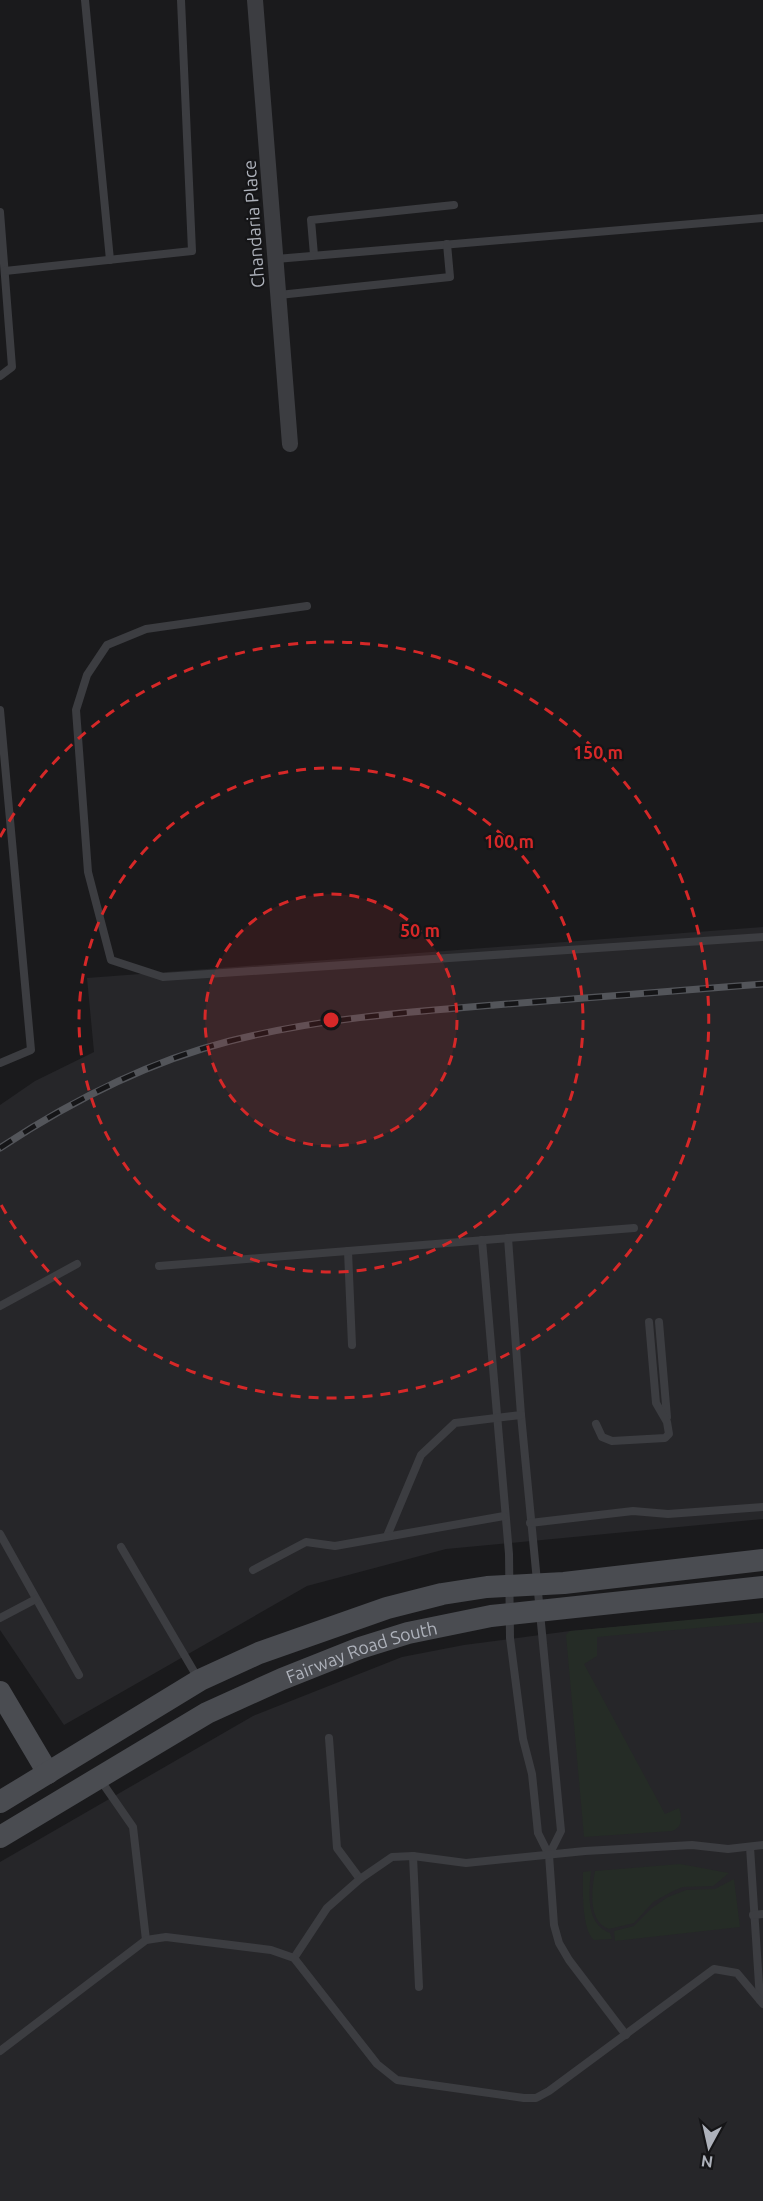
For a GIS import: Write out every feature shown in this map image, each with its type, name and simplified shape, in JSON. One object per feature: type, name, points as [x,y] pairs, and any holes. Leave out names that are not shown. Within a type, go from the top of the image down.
[{"type":"main road","name":"Fairway Road South","points":[[0,1802],[200,1680],[259,1653],[387,1608],[442,1594],[763,1560]]},
{"type":"main road","name":"Fairway Road South","points":[[0,1837],[207,1713],[282,1679],[408,1633],[510,1614],[763,1587]]},
{"type":"main road","points":[[0,1692],[48,1773]]},
{"type":"street","name":"Chandaria Place","points":[[255,0],[290,444]]},
{"type":"lane","points":[[85,0],[110,260]]},
{"type":"lane","points":[[5,271],[192,251],[181,0]]},
{"type":"lane","points":[[314,255],[311,220],[454,205]]},
{"type":"lane","points":[[0,212],[12,366],[0,376]]},
{"type":"lane","points":[[276,259],[763,218]]},
{"type":"lane","points":[[279,296],[450,278],[447,244]]},
{"type":"lane","points":[[307,606],[146,629],[107,645],[87,675],[76,710],[88,872],[111,960],[163,977],[763,937]]},
{"type":"lane","points":[[0,710],[31,1050],[0,1063]]},
{"type":"lane","points":[[159,1266],[634,1228]]},
{"type":"lane","points":[[508,1238],[520,1415],[561,1831],[549,1855]]},
{"type":"lane","points":[[482,1240],[509,1554],[510,1614],[523,1738],[532,1774],[538,1833],[549,1855],[554,1924],[559,1943],[626,2035]]},
{"type":"lane","points":[[348,1251],[352,1345]]},
{"type":"lane","points":[[0,1306],[77,1264]]},
{"type":"lane","points":[[649,1322],[656,1403],[667,1422]]},
{"type":"lane","points":[[596,1424],[602,1437],[620,1442],[665,1437],[669,1434],[659,1322]]},
{"type":"lane","points":[[387,1536],[421,1455],[454,1423],[496,1416],[520,1415]]},
{"type":"lane","points":[[530,1523],[633,1511],[668,1515],[763,1507]]},
{"type":"lane","points":[[253,1570],[306,1542],[335,1546],[504,1516]]},
{"type":"lane","points":[[0,1534],[79,1675]]},
{"type":"lane","points":[[121,1547],[200,1680]]},
{"type":"lane","points":[[0,1618],[36,1599]]},
{"type":"lane","points":[[329,1738],[337,1848],[360,1879]]},
{"type":"lane","points":[[98,1777],[133,1827],[146,1940]]},
{"type":"lane","points":[[294,1958],[327,1908],[360,1879],[392,1857],[413,1856],[466,1863],[692,1845],[728,1849],[763,1845]]},
{"type":"lane","points":[[750,1847],[753,1915],[761,2002]]},
{"type":"lane","points":[[413,1856],[419,1987]]},
{"type":"lane","points":[[753,1915],[763,1914]]},
{"type":"lane","points":[[0,2051],[146,1940],[166,1937],[271,1950],[294,1958],[377,2064],[397,2079],[536,2098],[626,2035],[714,1969],[737,1973],[761,2002]]},
{"type":"shaded area","points":[[763,927],[763,1519],[446,1549],[307,1586],[64,1725],[0,1630],[0,1105],[35,1081],[94,1052],[87,978]]},
{"type":"shaded area","points":[[763,1613],[763,1622],[597,1637],[597,1656],[584,1664],[665,1814],[679,1808],[681,1819],[680,1825],[672,1831],[584,1837],[566,1635],[570,1631]]},
{"type":"shaded area","points":[[763,1614],[763,2201],[0,2201],[0,1862],[253,1716],[402,1657],[464,1645],[570,1631]]},
{"type":"shaded area","points":[[680,1864],[729,1873],[713,1886],[683,1887],[673,1891],[653,1902],[634,1923],[609,1929],[597,1919],[593,1904],[595,1871]]},
{"type":"shaded area","points":[[591,1871],[592,1915],[602,1929],[610,1933],[612,1939],[594,1940],[587,1927],[583,1872]]},
{"type":"shaded area","points":[[734,1879],[740,1927],[615,1941],[614,1931],[634,1926],[652,1908],[668,1897],[686,1890],[715,1889]]},
{"type":"railway","points":[[0,1148],[54,1114],[139,1072],[199,1050],[262,1033],[395,1014],[763,984]]}]
